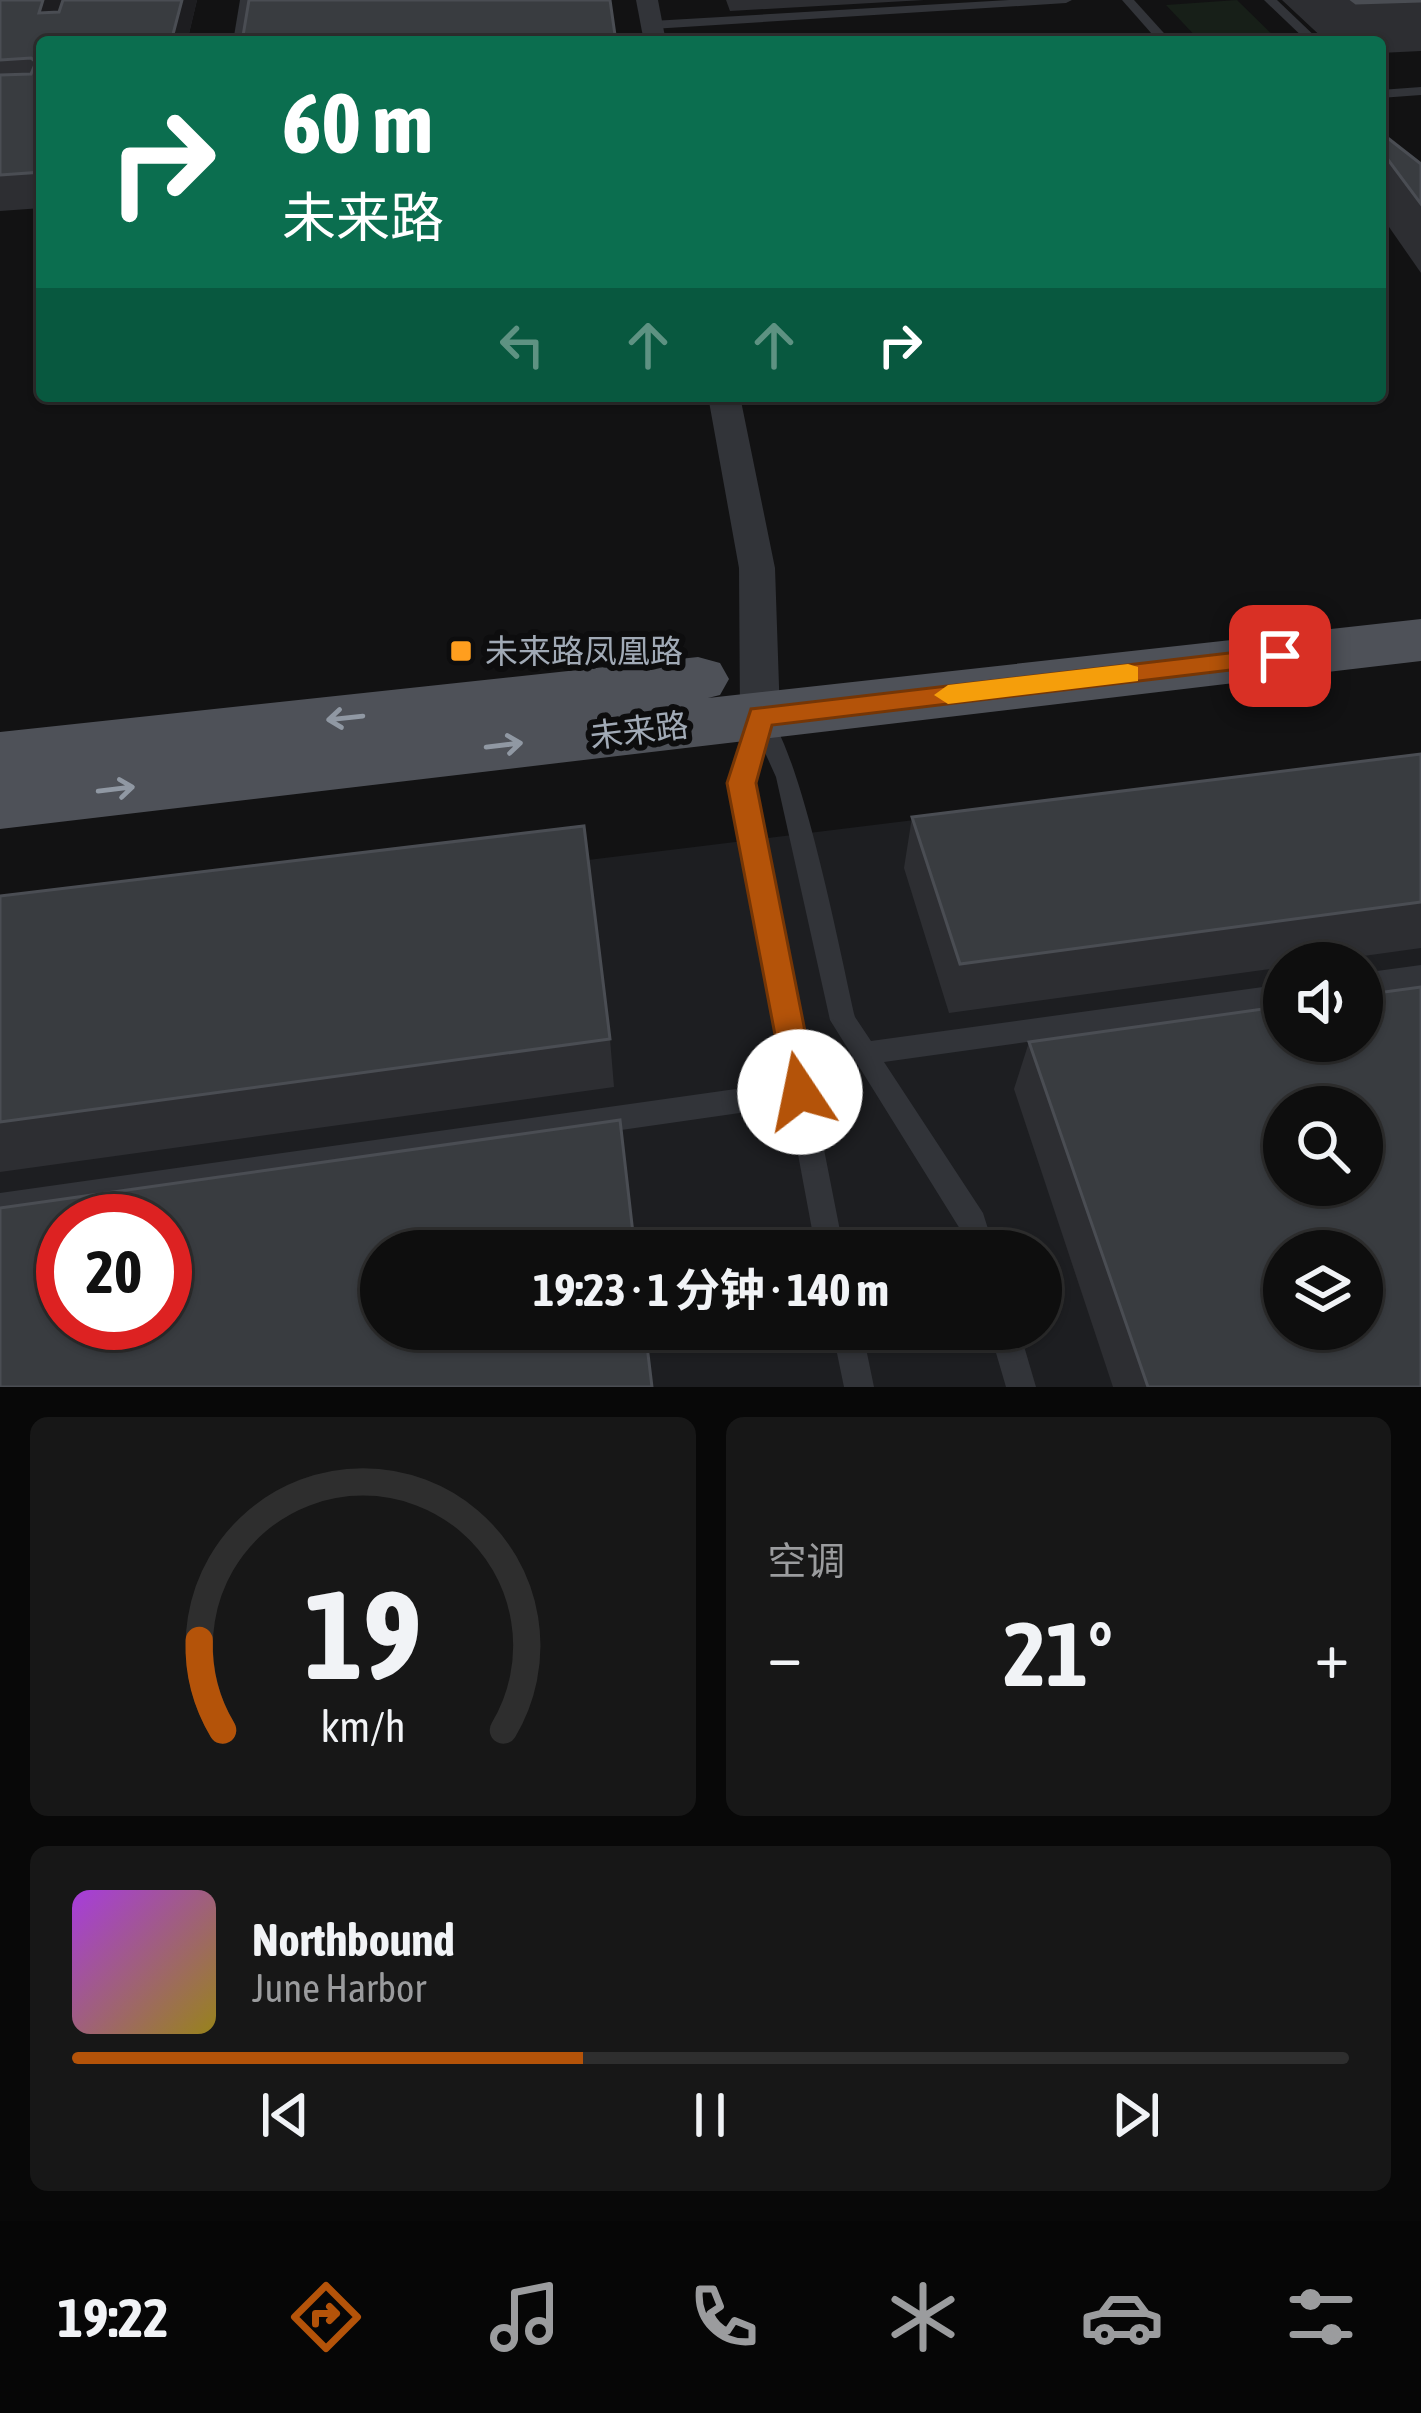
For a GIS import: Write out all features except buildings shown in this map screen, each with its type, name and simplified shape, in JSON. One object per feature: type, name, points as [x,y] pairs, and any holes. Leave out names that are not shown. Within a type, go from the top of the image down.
[{"type":"main road","name":"未来路","points":[[0,803],[1421,599]]},
{"type":"main road","name":"未来路","points":[[0,757],[1421,640]]},
{"type":"street","points":[[647,0],[654,34]]},
{"type":"street","points":[[725,402],[757,568],[760,694]]},
{"type":"lane","points":[[240,36],[246,0]]},
{"type":"lane","points":[[654,34],[934,4],[1066,0]]},
{"type":"lane","points":[[1128,0],[1161,36]]},
{"type":"lane","points":[[1270,0],[1309,36]]},
{"type":"lane","points":[[1386,94],[1421,91]]},
{"type":"lane","points":[[760,694],[787,777],[843,1020],[975,1230]]},
{"type":"lane","points":[[760,694],[742,783],[826,1230]]},
{"type":"lane","points":[[1383,982],[1421,976]]},
{"type":"lane","points":[[864,1053],[1263,998]]},
{"type":"lane","points":[[0,1206],[800,1092]]},
{"type":"lane","points":[[851,1350],[859,1387]]},
{"type":"lane","points":[[1010,1350],[1021,1387]]},
{"type":"shaded area","points":[[1237,0],[1274,36],[1195,36],[1166,5]]},
{"type":"shaded area","points":[[1421,758],[1421,1387],[0,1387],[0,932]]},
{"type":"slow traffic","points":[[948,695],[1128,674]]},
{"type":"place","name":"未来路凤凰路","points":[[461,651]]},
{"type":"route","points":[[800,1092],[742,783],[760,716],[1280,656]]}]
